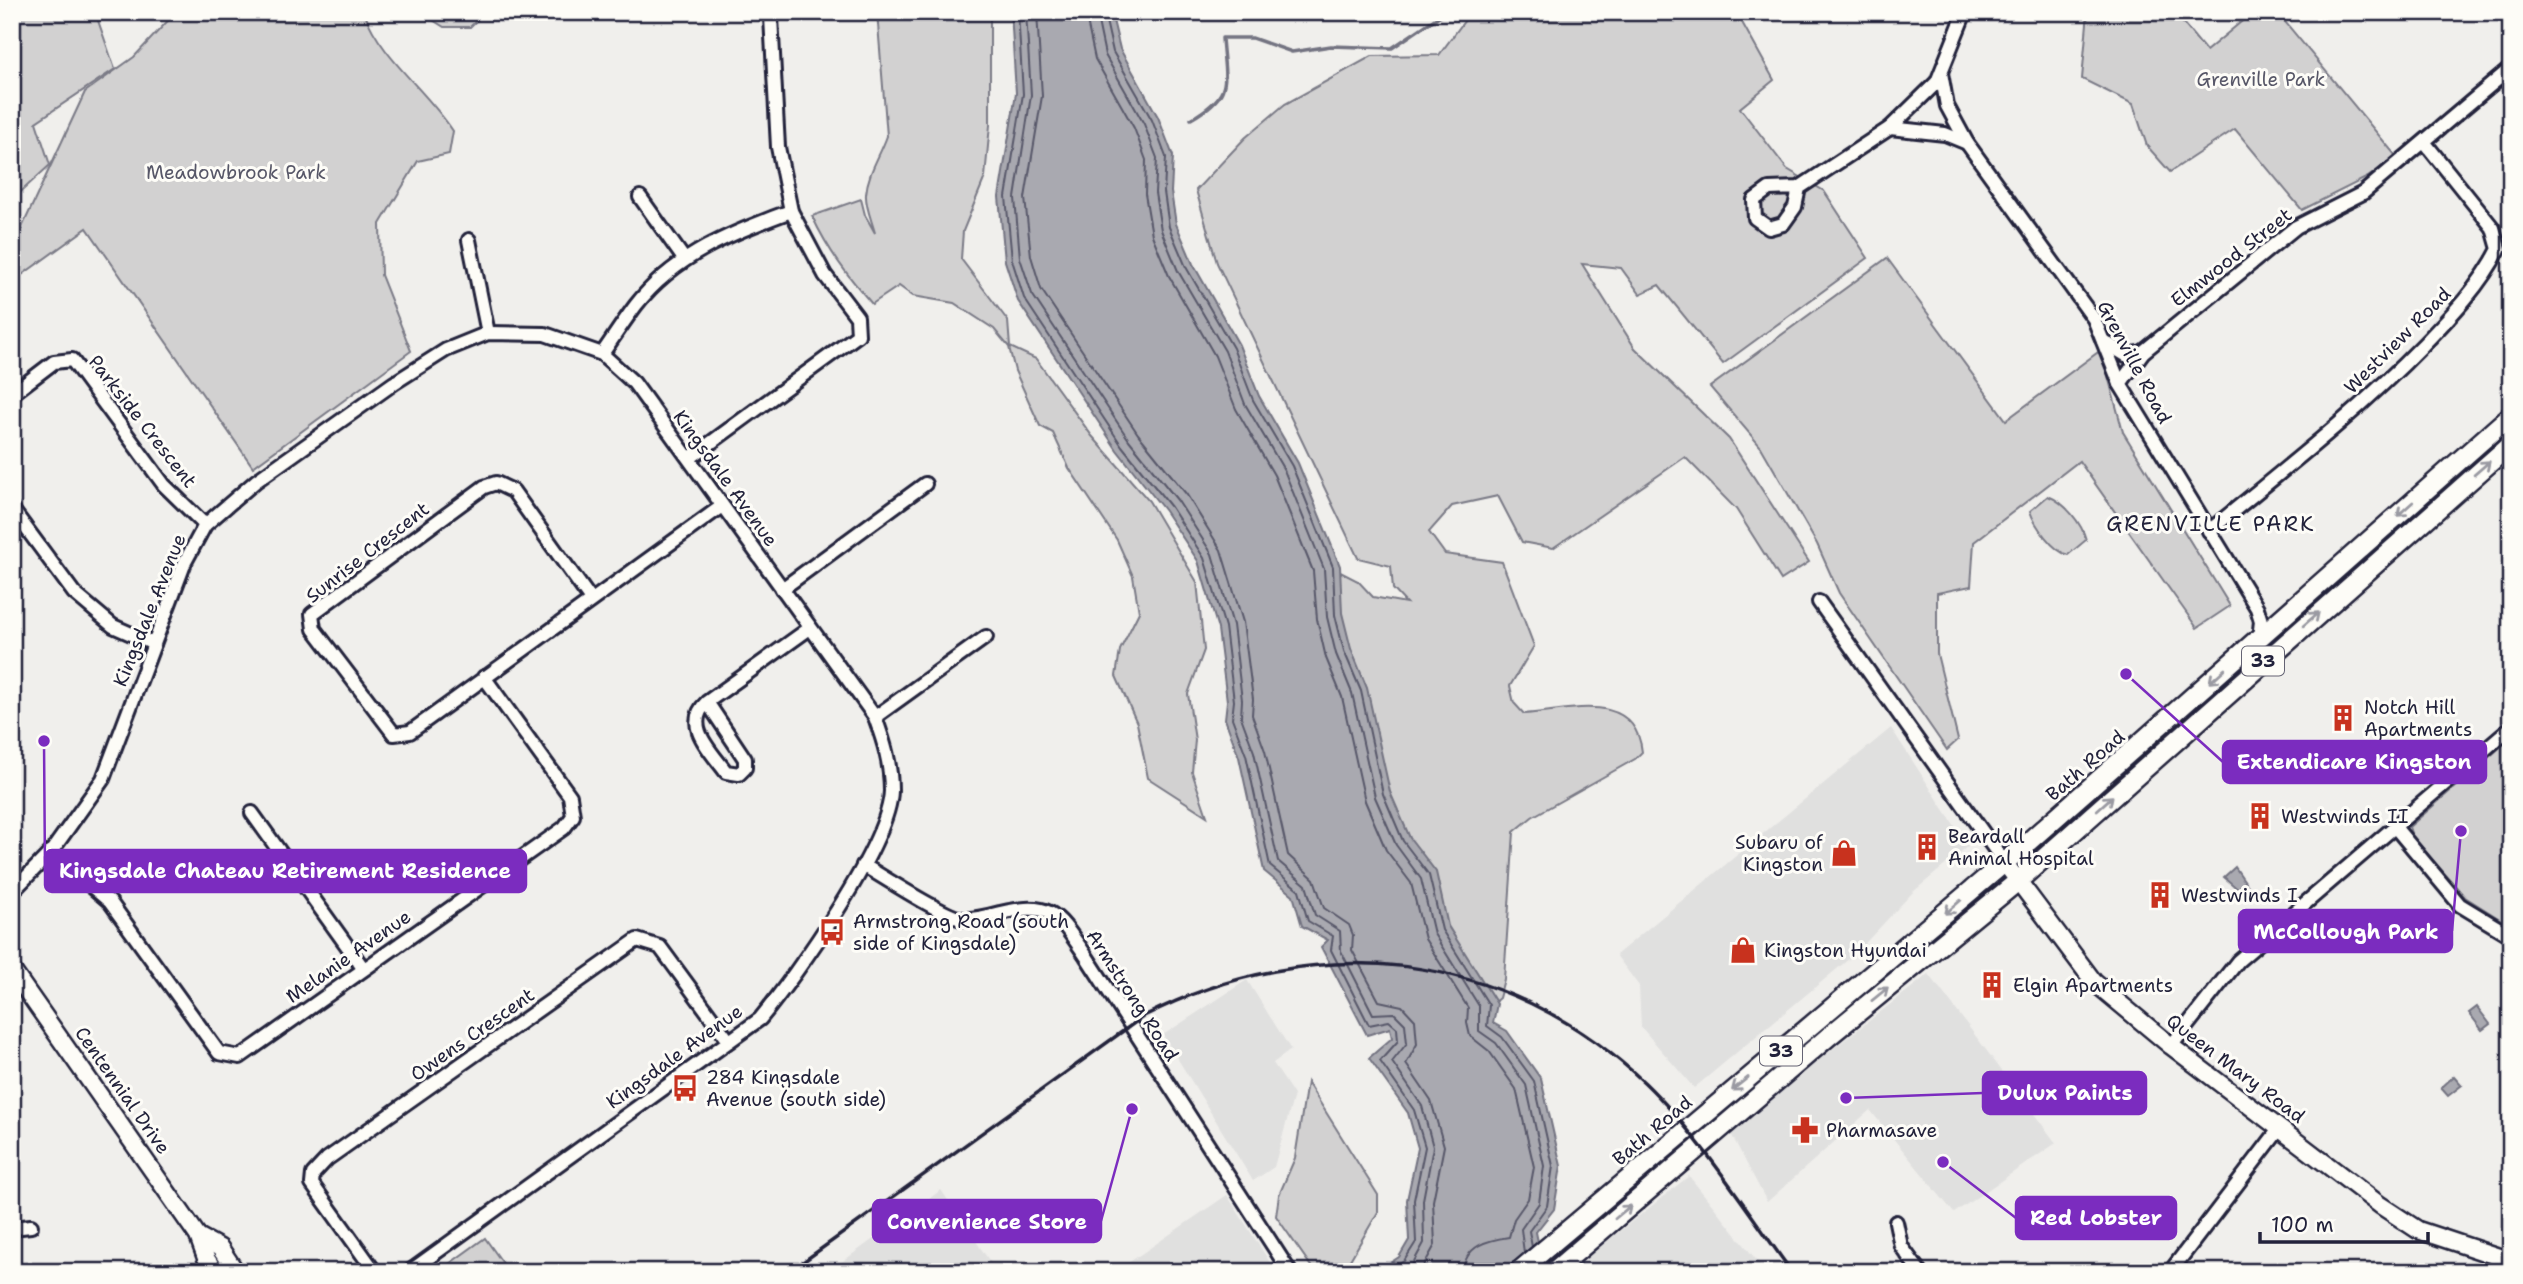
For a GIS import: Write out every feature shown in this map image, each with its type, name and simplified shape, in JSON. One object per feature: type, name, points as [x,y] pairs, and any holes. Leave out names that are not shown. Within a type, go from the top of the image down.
[{"type":"main road","name":"Bath Road","points":[[1553,1272],[2004,862],[2511,415]]},
{"type":"main road","name":"Bath Road","points":[[1518,1272],[1685,1128],[1822,1030],[2018,881],[2511,443]]},
{"type":"street","points":[[1799,188],[1890,128],[1937,82],[1965,12]]},
{"type":"street","points":[[690,458],[858,335],[857,317],[825,275],[791,211],[778,147],[771,17]]},
{"type":"street","name":"Elmwood Street","points":[[2120,383],[2143,352],[2296,227],[2363,193],[2425,144],[2511,68]]},
{"type":"street","name":"Grenville Road","points":[[1941,73],[1947,106],[1967,143],[2094,319],[2120,383],[2257,608],[2261,621],[2259,639]]},
{"type":"street","points":[[1890,128],[1945,134],[1967,143]]},
{"type":"street","name":"Westview Road","points":[[2209,531],[2384,385],[2451,316],[2489,268],[2499,249],[2493,228],[2425,144]]},
{"type":"street","points":[[640,197],[684,259]]},
{"type":"street","points":[[602,354],[637,303],[684,259],[739,230],[791,211]]},
{"type":"street","points":[[469,240],[488,332]]},
{"type":"street","name":"Kingsdale Avenue","points":[[12,892],[51,852],[111,765],[185,562],[205,525],[256,481],[394,383],[446,350],[488,332],[545,334],[602,354],[634,383],[875,717],[888,754],[891,793],[883,827],[863,865],[792,979],[760,1019],[409,1272]]},
{"type":"street","points":[[2103,341],[2126,355],[2143,352]]},
{"type":"street","name":"Parkside Crescent","points":[[12,394],[54,362],[72,360],[164,485],[205,525]]},
{"type":"street","name":"Sunrise Crescent","points":[[591,600],[513,491],[496,483],[484,487],[312,614],[314,629],[394,734],[410,732],[722,506]]},
{"type":"street","points":[[782,589],[925,484]]},
{"type":"street","points":[[12,509],[74,593],[113,626],[154,644]]},
{"type":"street","name":"Queen Mary Road","points":[[1819,602],[2004,862],[2094,982],[2171,1046],[2380,1205],[2418,1230],[2511,1261]]},
{"type":"street","points":[[2257,608],[2274,615],[2292,609]]},
{"type":"street","points":[[707,702],[745,759],[745,768],[739,774],[726,772],[696,731],[697,713],[707,702],[810,628]]},
{"type":"street","points":[[875,717],[986,637]]},
{"type":"street","name":"Melanie Avenue","points":[[51,852],[110,902],[219,1053],[240,1057],[564,828],[573,816],[570,796],[484,677]]},
{"type":"street","points":[[2171,1046],[2238,961],[2511,727]]},
{"type":"street","points":[[252,813],[363,968]]},
{"type":"street","points":[[2395,827],[2460,905],[2511,936]]},
{"type":"street","name":"Armstrong Road","points":[[863,865],[943,912],[962,919],[1038,908],[1053,914],[1086,956],[1290,1272]]},
{"type":"street","name":"Owens Crescent","points":[[374,1272],[312,1184],[313,1174],[327,1159],[637,940],[660,947],[729,1041]]},
{"type":"street","name":"Centennial Drive","points":[[12,970],[198,1236],[206,1258],[215,1272]]},
{"type":"street","points":[[2170,1272],[2280,1128]]},
{"type":"street","points":[[1896,1222],[1902,1246],[1920,1272]]},
{"type":"street","points":[[12,1228],[31,1226]]},
{"type":"street","name":"Centennial Drive","points":[[198,1236],[220,1248],[236,1272]]},
{"type":"shaded area","points":[[1891,728],[1968,846],[1913,892],[1855,954],[1694,1088],[1641,1027],[1639,986],[1616,955]]},
{"type":"shaded area","points":[[1929,974],[2056,1143],[1954,1213],[1870,1110],[1767,1202],[1729,1130]]},
{"type":"shaded area","points":[[1247,980],[1291,1050],[1273,1063],[1294,1095],[1274,1167],[1253,1181],[1163,1035]]},
{"type":"shaded area","points":[[1689,1176],[1766,1272],[1594,1272],[1585,1259]]},
{"type":"shaded area","points":[[941,1190],[997,1272],[828,1272]]},
{"type":"shaded area","points":[[1227,1195],[1276,1272],[1115,1272]]},
{"type":"green space","points":[[12,12],[95,12],[115,69],[36,122],[50,165],[12,200],[12,151],[18,144],[19,128],[12,110]]},
{"type":"green space","name":"Meadowbrook Park","points":[[176,12],[364,12],[381,44],[453,131],[449,154],[418,161],[380,224],[381,275],[411,351],[253,467],[87,228],[12,282],[12,249],[85,92],[134,57]]},
{"type":"green space","points":[[420,12],[485,12],[470,27],[444,27]]},
{"type":"green space","points":[[877,12],[990,12],[990,125],[985,177],[963,231],[961,259],[1008,321],[1010,347],[1036,359],[1092,436],[1149,501],[1197,582],[1204,650],[1188,694],[1195,740],[1192,772],[1207,816],[1148,778],[1137,723],[1116,676],[1120,650],[1139,612],[1133,576],[1117,540],[1069,468],[1053,433],[1040,426],[1015,371],[1009,347],[994,329],[954,303],[913,296],[899,286],[872,304],[839,263],[812,216],[861,199],[865,215],[875,233],[866,194],[872,171],[887,136]]},
{"type":"green space","points":[[1478,12],[1745,12],[1739,17],[1774,80],[1740,108],[1787,169],[1824,191],[1868,258],[1723,364],[1659,285],[1640,294],[1621,268],[1582,264],[1635,348],[1729,439],[1809,562],[1781,580],[1736,509],[1685,457],[1553,548],[1522,542],[1498,496],[1452,506],[1429,532],[1445,554],[1502,562],[1534,646],[1510,686],[1514,703],[1524,714],[1579,708],[1597,708],[1613,712],[1627,719],[1637,732],[1642,752],[1635,759],[1532,817],[1514,832],[1504,979],[1499,998],[1477,1017],[1427,947],[1317,560],[1358,581],[1373,597],[1406,603],[1393,589],[1391,566],[1358,558],[1217,263],[1196,190],[1245,138],[1285,104],[1372,56],[1439,55],[1465,20]]},
{"type":"green space","name":"Grenville Park","points":[[2088,12],[2174,12],[2206,51],[2253,12],[2277,12],[2396,156],[2368,177],[2302,210],[2235,129],[2170,172],[2147,146],[2133,104],[2082,79]]},
{"type":"green space","points":[[1887,258],[2006,420],[2101,350],[2123,432],[2230,606],[2197,628],[2079,461],[1974,542],[1971,586],[1937,593],[1937,654],[1958,740],[1947,750],[1839,593],[1817,544],[1761,447],[1710,387]]},
{"type":"green space","points":[[2048,496],[2066,508],[2084,533],[2086,540],[2068,555],[2056,549],[2045,537],[2030,511]]},
{"type":"green space","points":[[2511,738],[2511,926],[2465,897],[2412,836],[2409,827]]},
{"type":"green space","points":[[1307,1082],[1378,1195],[1378,1212],[1343,1272],[1315,1272],[1276,1216],[1279,1195],[1295,1158]]},
{"type":"green space","points":[[485,1238],[509,1272],[438,1272]]},
{"type":"water","points":[[1011,12],[1111,12],[1120,49],[1158,117],[1173,156],[1171,192],[1176,224],[1193,264],[1239,345],[1259,396],[1298,463],[1340,566],[1342,613],[1351,649],[1367,688],[1390,792],[1410,838],[1436,872],[1448,926],[1497,1004],[1493,1023],[1507,1031],[1541,1079],[1561,1166],[1554,1209],[1536,1232],[1544,1272],[1509,1272],[1500,1263],[1485,1272],[1376,1272],[1399,1257],[1409,1240],[1407,1200],[1418,1148],[1408,1113],[1369,1058],[1392,1038],[1390,1028],[1367,1035],[1321,947],[1328,940],[1302,926],[1293,895],[1264,871],[1239,757],[1225,719],[1227,701],[1218,629],[1198,561],[1165,511],[1117,450],[1018,301],[1005,261],[999,197],[1016,93]]},
{"type":"water","points":[[2235,867],[2248,886],[2241,892],[2224,877]]},
{"type":"water","points":[[2477,1007],[2490,1024],[2482,1030],[2469,1013]]},
{"type":"water","points":[[2454,1076],[2462,1085],[2448,1096],[2441,1088]]},
{"type":"waterway","points":[[1191,119],[1214,102],[1224,86],[1222,38],[1252,38],[1292,52],[1331,46],[1392,48],[1445,12]]},
{"type":"railway","points":[[789,1272],[1144,1016],[1209,988],[1275,971],[1340,964],[1406,967],[1470,980],[1531,1004],[1590,1038],[1645,1083],[1684,1126],[1792,1272]]},
{"type":"place","name":"Extendicare Kingston","points":[[2126,674]]},
{"type":"place","name":"Notch Hill Apartments","points":[[2343,718]]},
{"type":"place","name":"Kingsdale Chateau Retirement Residence","points":[[44,741]]},
{"type":"place","name":"Westwinds II","points":[[2260,816]]},
{"type":"place","name":"McCollough Park","points":[[2461,831]]},
{"type":"place","name":"Beardall Animal Hospital","points":[[1927,847]]},
{"type":"place","name":"Subaru of Kingston","points":[[1844,853]]},
{"type":"place","name":"Westwinds I","points":[[2160,895]]},
{"type":"place","name":"Armstrong Road (south side of Kingsdale)","points":[[832,932]]},
{"type":"place","name":"Kingston Hyundai","points":[[1743,950]]},
{"type":"place","name":"Elgin Apartments","points":[[1992,985]]},
{"type":"place","name":"284 Kingsdale Avenue (south side)","points":[[685,1088]]},
{"type":"place","name":"Dulux Paints","points":[[1846,1098]]},
{"type":"place","name":"Convenience Store","points":[[1132,1109]]},
{"type":"place","name":"Pharmasave","points":[[1805,1130]]},
{"type":"place","name":"Red Lobster","points":[[1943,1162]]},
{"type":"district","name":"GRENVILLE PARK","points":[[2211,524]]}]
